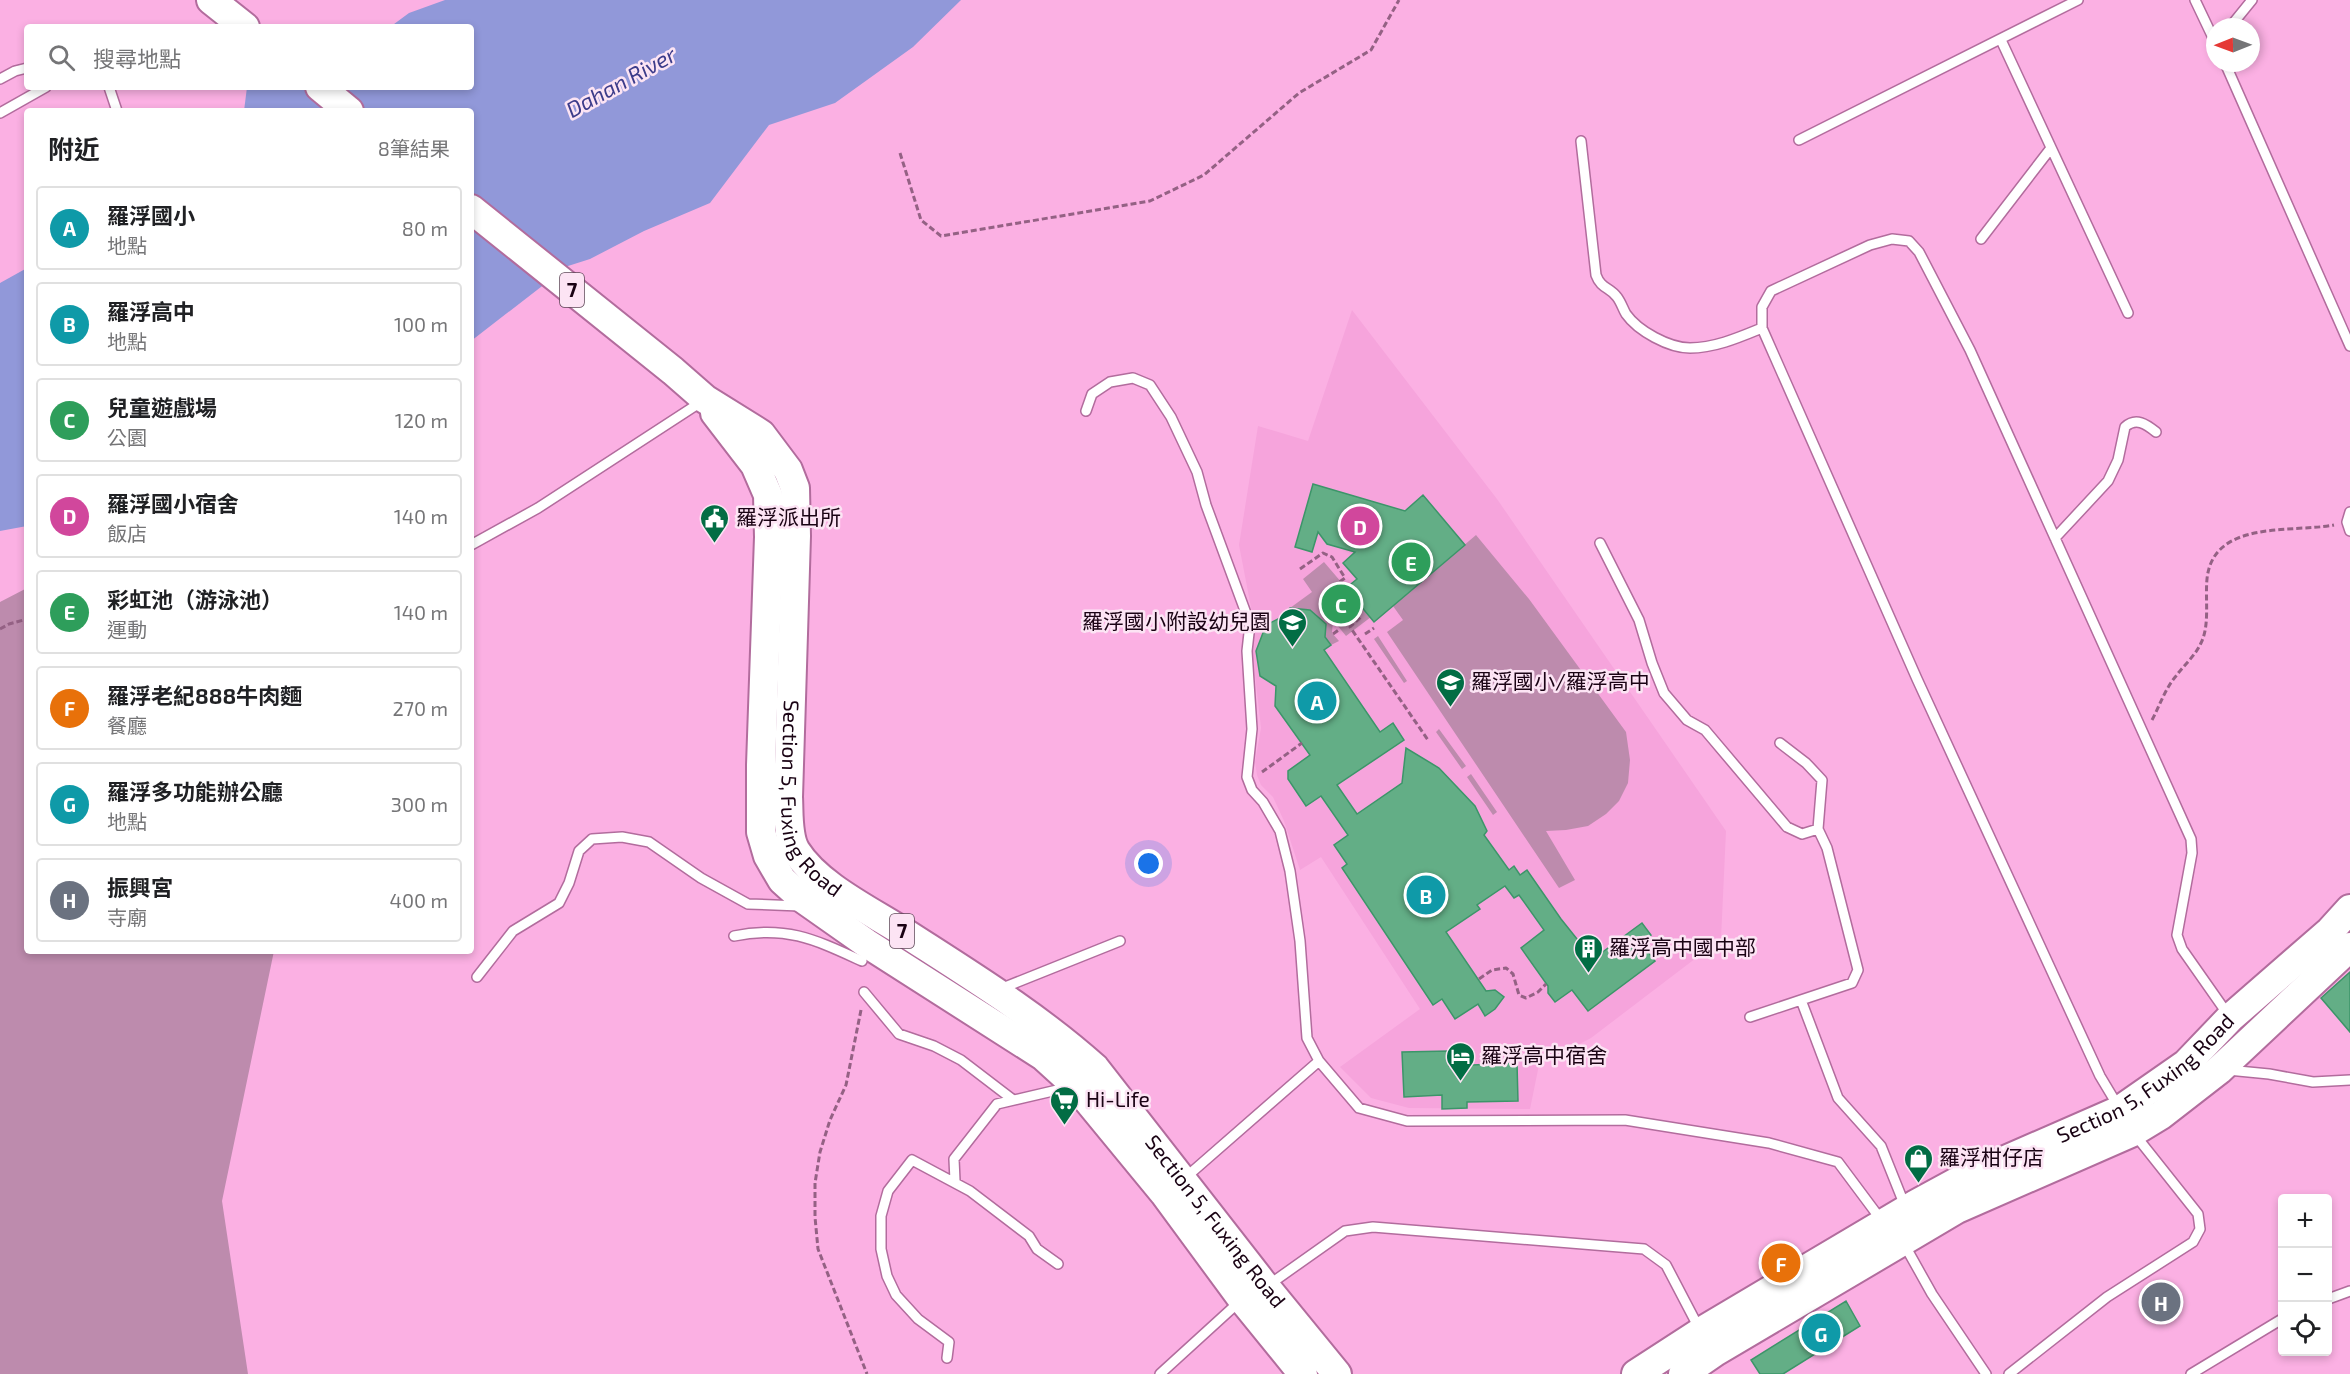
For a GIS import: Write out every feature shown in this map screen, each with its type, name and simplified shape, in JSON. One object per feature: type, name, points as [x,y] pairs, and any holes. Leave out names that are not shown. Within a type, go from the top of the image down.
[{"type":"main road","points":[[211,0],[241,24]]},
{"type":"main road","points":[[324,90],[346,108]]},
{"type":"main road","name":"Section 5, Fuxing Road","points":[[474,210],[705,399],[755,465],[768,495],[780,597],[788,797],[790,828],[795,850],[822,879],[995,991],[1062,1038],[1086,1077],[1174,1187],[1254,1293],[1303,1374]]},
{"type":"main road","name":"Section 5, Fuxing Road","points":[[780,597],[761,765],[761,832],[768,856],[782,880],[815,907],[866,943],[1043,1056],[1086,1077]]},
{"type":"main road","points":[[761,832],[790,828]]},
{"type":"main road","name":"Section 5, Fuxing Road","points":[[1636,1374],[1708,1342],[1898,1227],[1957,1209],[2127,1121],[2230,1018],[2330,931],[2350,909]]},
{"type":"main road","name":"Section 5, Fuxing Road","points":[[2127,1121],[2161,1115],[2219,1070],[2350,947]]},
{"type":"main road","name":"Section 5, Fuxing Road","points":[[1254,1293],[1337,1374]]},
{"type":"main road","name":"Section 5, Fuxing Road","points":[[1683,1374],[1708,1342]]},
{"type":"lane","points":[[1799,140],[2078,0]]},
{"type":"lane","points":[[2195,0],[2206,23]]},
{"type":"lane","points":[[2237,18],[2252,0]]},
{"type":"lane","points":[[2001,40],[2128,313]]},
{"type":"lane","points":[[0,79],[24,69]]},
{"type":"lane","points":[[2228,72],[2349,343]]},
{"type":"lane","points":[[0,113],[41,90]]},
{"type":"lane","points":[[110,90],[116,108]]},
{"type":"lane","points":[[1581,141],[1599,285],[1617,296],[1627,314],[1642,330],[1662,340],[1689,348],[1725,342],[1762,328]]},
{"type":"lane","points":[[1982,239],[2051,148]]},
{"type":"lane","points":[[2009,1374],[2107,1297],[2193,1242],[2200,1229],[2198,1214],[2127,1121],[2100,1076],[1917,679],[1762,328],[1762,307],[1771,291],[1870,245],[1892,239],[1909,241],[1919,252],[1970,350],[2191,839],[2192,853],[2177,935],[2182,949],[2230,1018]]},
{"type":"lane","points":[[1086,411],[1092,394],[1110,382],[1133,378],[1150,385],[1171,417],[1197,472],[1206,505],[1250,624],[1247,651],[1252,729],[1247,777],[1252,790],[1263,802],[1280,831],[1290,871],[1300,941],[1307,1038],[1319,1061],[1359,1108],[1407,1120],[1625,1120],[1769,1143],[1838,1162],[1898,1227]]},
{"type":"lane","points":[[474,542],[538,508],[705,399]]},
{"type":"lane","points":[[2055,538],[2108,481],[2114,471],[2125,427],[2130,422],[2139,422],[2147,424],[2156,432]]},
{"type":"lane","points":[[1600,543],[1639,620],[1664,693],[1687,720],[1705,730],[1787,827],[1802,834],[1818,829]]},
{"type":"lane","points":[[1750,1017],[1852,983],[1858,970],[1827,848],[1818,829],[1822,780],[1806,763],[1780,743]]},
{"type":"lane","points":[[477,977],[513,931],[559,903],[569,883],[579,851],[592,839],[622,837],[649,842],[701,878],[748,904],[815,907]]},
{"type":"lane","points":[[734,936],[758,931],[792,933],[830,946],[862,961]]},
{"type":"lane","points":[[995,991],[1120,941]]},
{"type":"lane","points":[[864,992],[898,1034],[934,1046],[961,1060],[1012,1099]]},
{"type":"lane","points":[[1801,1000],[1838,1098],[1881,1146],[1898,1227],[1932,1294],[1986,1374]]},
{"type":"lane","points":[[1174,1187],[1319,1061]]},
{"type":"lane","points":[[2219,1070],[2269,1074],[2313,1082],[2350,1080]]},
{"type":"lane","points":[[955,1181],[954,1159],[997,1104],[1086,1077]]},
{"type":"lane","points":[[947,1358],[950,1342],[918,1319],[896,1295],[887,1276],[881,1249],[881,1216],[888,1191],[912,1160],[955,1181],[1029,1236],[1037,1250],[1058,1264]]},
{"type":"lane","points":[[1160,1374],[1254,1293],[1345,1231],[1373,1227],[1644,1249],[1666,1265],[1708,1342]]},
{"type":"lane","points":[[2332,1298],[2350,1291]]},
{"type":"lane","points":[[2191,1374],[2278,1322]]},
{"type":"path","points":[[900,153],[921,220],[941,236],[1150,201],[1204,175],[1299,93],[1371,50],[1399,0]]},
{"type":"path","points":[[2145,735],[2164,693],[2202,642],[2207,576],[2216,553],[2227,543],[2249,534],[2283,529],[2324,527],[2349,522]]},
{"type":"path","points":[[1300,569],[1323,553],[1332,557],[1345,578],[1335,585],[1362,617],[1350,627],[1428,740]]},
{"type":"path","points":[[0,629],[24,620]]},
{"type":"path","points":[[1365,634],[1374,628]]},
{"type":"path","points":[[1333,634],[1340,629]]},
{"type":"path","points":[[1278,760],[1302,743]]},
{"type":"path","points":[[1479,979],[1492,970],[1506,968],[1513,974],[1519,995],[1526,998],[1538,992],[1546,984]]},
{"type":"path","points":[[864,992],[846,1084],[830,1120],[820,1152],[815,1183],[815,1217],[818,1249],[867,1374]]},
{"type":"shaded area","name":"羅浮國小/羅浮高中","points":[[1352,310],[1497,499],[1726,831],[1721,939],[1591,1038],[1539,1065],[1530,1109],[1409,1108],[1371,1098],[1340,1067],[1420,1009],[1321,857],[1300,870],[1284,821],[1273,797],[1261,785],[1257,775],[1255,762],[1261,728],[1252,649],[1254,623],[1239,545],[1258,426],[1308,441]]},
{"type":"shaded area","points":[[1476,535],[1529,599],[1626,732],[1630,760],[1628,783],[1619,801],[1606,814],[1588,826],[1546,831],[1575,880],[1559,888],[1387,632],[1403,620],[1393,606]]},
{"type":"shaded area","points":[[1324,562],[1371,617],[1346,636],[1333,620],[1332,633],[1339,641],[1331,645],[1325,637],[1326,624],[1309,609],[1302,614],[1298,609],[1290,608],[1312,592],[1303,579]]},
{"type":"shaded area","points":[[24,590],[24,954],[273,954],[222,1201],[248,1374],[0,1374],[0,602]]},
{"type":"shaded area","points":[[1378,636],[1407,681],[1404,683],[1374,639]]},
{"type":"shaded area","points":[[1439,729],[1466,766],[1462,769],[1436,732]]},
{"type":"shaded area","points":[[1471,774],[1497,812],[1493,815],[1467,777]]},
{"type":"water","name":"Dahan River","points":[[445,0],[961,0],[913,47],[835,103],[769,125],[710,203],[644,231],[590,259],[568,266],[474,339],[474,108],[244,108],[247,90],[474,90],[474,24],[394,24],[409,13]]},
{"type":"water","points":[[24,270],[24,527],[0,531],[0,283]]},
{"type":"building","points":[[1313,484],[1405,511],[1423,495],[1465,545],[1374,622],[1346,588],[1357,579],[1343,563],[1355,552],[1327,544],[1318,532],[1312,552],[1295,547]]},
{"type":"building","points":[[1290,608],[1310,610],[1326,624],[1325,637],[1331,645],[1324,650],[1380,732],[1393,723],[1404,740],[1337,785],[1357,814],[1402,783],[1406,748],[1439,768],[1475,806],[1487,831],[1484,835],[1509,870],[1514,866],[1520,875],[1527,870],[1561,919],[1593,959],[1642,923],[1651,935],[1641,943],[1655,961],[1588,1011],[1572,990],[1555,1002],[1548,993],[1548,986],[1521,948],[1544,930],[1519,895],[1514,898],[1505,886],[1477,905],[1480,909],[1446,932],[1486,991],[1495,990],[1504,997],[1495,1009],[1485,1016],[1478,1004],[1455,1019],[1442,999],[1433,1005],[1342,868],[1347,864],[1334,845],[1348,835],[1321,796],[1306,806],[1288,779],[1288,771],[1310,755],[1275,706],[1276,686],[1260,676],[1256,651],[1266,625],[1284,616]]},
{"type":"building","points":[[2350,972],[2350,1032],[2321,998]]},
{"type":"building","name":"羅浮高中宿舍","points":[[1449,1051],[1449,1066],[1517,1063],[1518,1101],[1467,1102],[1467,1108],[1442,1109],[1442,1095],[1404,1097],[1402,1052]]},
{"type":"building","points":[[1846,1301],[1860,1326],[1783,1374],[1760,1374],[1751,1360]]},
{"type":"place","name":"羅浮國小宿舍","points":[[1360,526]]},
{"type":"place","name":"羅浮派出所","points":[[715,544]]},
{"type":"place","name":"彩虹池（游泳池）","points":[[1411,562]]},
{"type":"place","name":"兒童遊戲場","points":[[1341,604]]},
{"type":"place","name":"羅浮國小附設幼兒園","points":[[1292,648]]},
{"type":"place","name":"羅浮國小","points":[[1317,701]]},
{"type":"place","name":"羅浮國小/羅浮高中","points":[[1450,708]]},
{"type":"place","name":"羅浮高中","points":[[1426,895]]},
{"type":"place","name":"羅浮高中國中部","points":[[1588,974]]},
{"type":"place","name":"羅浮高中宿舍","points":[[1460,1082]]},
{"type":"place","name":"Hi-Life","points":[[1065,1126]]},
{"type":"place","name":"羅浮柑仔店","points":[[1918,1184]]},
{"type":"place","name":"羅浮老紀888牛肉麵","points":[[1781,1263]]},
{"type":"place","name":"振興宮","points":[[2161,1302]]},
{"type":"place","name":"羅浮多功能辦公廳","points":[[1821,1333]]}]
